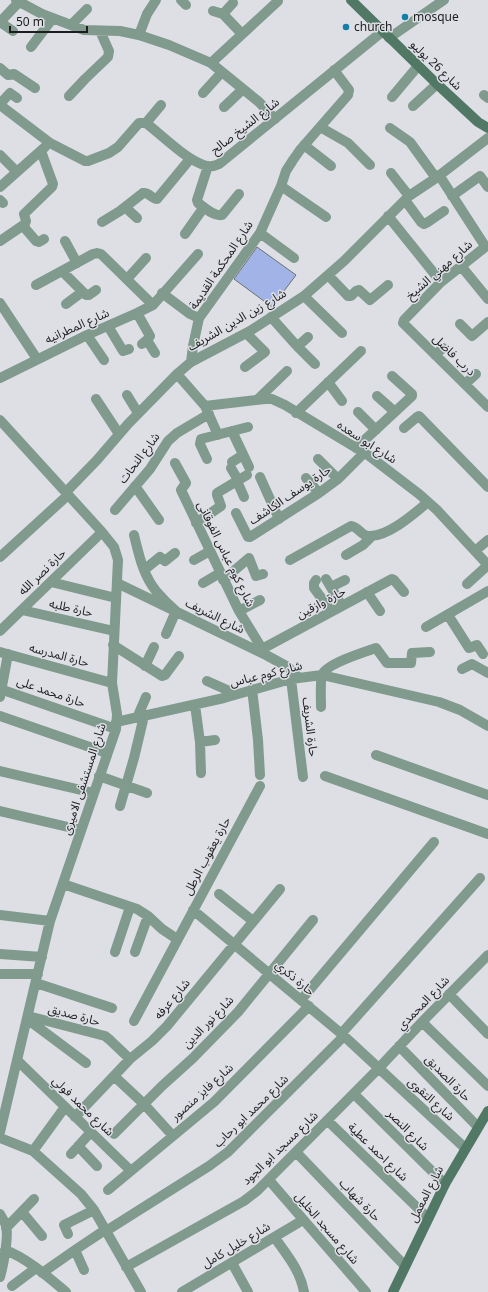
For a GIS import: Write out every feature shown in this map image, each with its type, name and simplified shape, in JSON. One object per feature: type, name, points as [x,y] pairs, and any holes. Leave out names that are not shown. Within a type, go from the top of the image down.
[{"type":"street","points":[[139,35],[156,0]]},
{"type":"street","name":"شارع 26 يوليو","points":[[350,0],[437,84],[478,122],[488,128]]},
{"type":"street","name":"شارع الشيخ صالح","points":[[146,123],[190,159],[208,166],[219,164],[334,70],[386,35],[444,0]]},
{"type":"street","points":[[211,63],[278,1]]},
{"type":"street","points":[[13,31],[0,22],[20,2],[53,18],[84,30],[120,31],[139,35],[169,45],[211,63],[259,102],[275,119]]},
{"type":"street","points":[[223,14],[234,3]]},
{"type":"street","points":[[71,25],[86,9]]},
{"type":"street","points":[[213,11],[223,14],[242,34]]},
{"type":"street","points":[[31,47],[53,18]]},
{"type":"street","points":[[69,96],[84,79],[108,57],[109,50],[100,31]]},
{"type":"street","points":[[392,96],[418,66]]},
{"type":"street","points":[[0,68],[9,76],[14,74],[35,88]]},
{"type":"street","name":"شارع المحكمة القديمة","points":[[192,362],[193,346],[199,318],[260,233],[286,171],[293,160],[304,145],[352,90],[349,90],[334,70]]},
{"type":"street","points":[[203,93],[222,72]]},
{"type":"street","points":[[413,106],[437,84]]},
{"type":"street","points":[[224,107],[244,89]]},
{"type":"street","points":[[17,98],[10,93],[0,105],[50,143],[82,160],[88,161],[109,153],[118,147],[139,122],[146,123],[161,105]]},
{"type":"street","points":[[320,127],[346,142],[370,165]]},
{"type":"street","name":"شارع مهني الشيخ","points":[[390,128],[410,142],[452,196],[486,246],[441,282],[403,322]]},
{"type":"street","name":"شارع زين الدين الشريف","points":[[0,557],[67,493],[138,413],[176,374],[192,362],[246,333],[304,296],[344,261],[407,198],[488,138]]},
{"type":"street","points":[[0,188],[50,143]]},
{"type":"street","points":[[304,145],[331,166]]},
{"type":"street","points":[[0,241],[23,226],[26,222],[24,214],[53,186],[41,151]]},
{"type":"street","points":[[0,155],[17,172]]},
{"type":"street","points":[[102,222],[143,193],[157,199],[190,159]]},
{"type":"street","points":[[208,166],[197,200],[198,203],[220,216],[239,194]]},
{"type":"street","points":[[391,173],[422,223],[426,224],[444,211]]},
{"type":"street","points":[[452,196],[480,176],[488,187]]},
{"type":"street","points":[[281,186],[326,217]]},
{"type":"street","points":[[125,207],[137,218]]},
{"type":"street","points":[[185,234],[204,207]]},
{"type":"street","points":[[388,216],[441,282]]},
{"type":"street","points":[[23,226],[36,241],[44,239]]},
{"type":"street","points":[[260,233],[294,258]]},
{"type":"street","points":[[65,241],[77,263]]},
{"type":"street","points":[[36,285],[93,254],[101,254],[153,304]]},
{"type":"street","name":"شارع المطرانيه","points":[[0,378],[153,304],[198,254]]},
{"type":"street","points":[[127,279],[146,258]]},
{"type":"street","points":[[461,266],[488,299]]},
{"type":"street","points":[[62,271],[82,292],[89,295],[96,290]]},
{"type":"street","points":[[328,275],[348,296],[351,296],[359,290],[370,300],[388,285]]},
{"type":"street","points":[[66,304],[82,292]]},
{"type":"street","points":[[162,293],[190,314],[199,318]]},
{"type":"street","points":[[304,296],[342,333]]},
{"type":"street","points":[[0,303],[37,359]]},
{"type":"street","points":[[137,313],[150,334],[150,337],[144,342],[155,353]]},
{"type":"street","points":[[271,318],[315,364]]},
{"type":"street","name":"درب فاضل","points":[[403,322],[439,352],[465,384],[488,407]]},
{"type":"street","points":[[460,324],[472,336],[488,322]]},
{"type":"street","points":[[108,326],[123,350],[129,349]]},
{"type":"street","points":[[245,367],[265,352],[246,333]]},
{"type":"street","points":[[87,335],[104,360]]},
{"type":"street","points":[[297,346],[308,337]]},
{"type":"street","points":[[296,413],[361,351]]},
{"type":"street","points":[[257,400],[287,371]]},
{"type":"street","points":[[176,374],[207,410],[218,434]]},
{"type":"street","points":[[465,384],[476,374]]},
{"type":"street","name":"حارة يوسف الكاشف","points":[[236,513],[249,537],[319,493],[338,479],[350,468],[360,451],[376,430],[413,395],[392,376]]},
{"type":"street","points":[[328,382],[342,401]]},
{"type":"street","points":[[127,395],[138,413]]},
{"type":"street","points":[[378,396],[395,412]]},
{"type":"street","points":[[96,399],[119,434]]},
{"type":"street","name":"شارع ابو سعده","points":[[207,410],[257,400],[272,399],[279,402],[360,451],[428,502],[488,565]]},
{"type":"street","name":"شارع النحات","points":[[115,510],[150,469],[165,445],[172,437],[207,410]]},
{"type":"street","points":[[358,412],[376,430]]},
{"type":"street","points":[[404,428],[419,416],[488,487]]},
{"type":"street","name":"شارع المستشفى الاميرى","points":[[0,420],[102,532],[114,547],[118,560],[112,683],[117,714],[116,726],[50,921],[1,1127]]},
{"type":"street","points":[[207,459],[200,444],[201,439],[248,428]]},
{"type":"street","points":[[196,523],[221,506],[216,494],[237,481],[248,471],[243,455],[232,431]]},
{"type":"street","points":[[243,455],[231,465],[244,497]]},
{"type":"street","points":[[318,459],[338,479]]},
{"type":"street","name":"شارع كوم عباس الفوقانى","points":[[175,463],[186,483],[181,490],[196,523],[239,612],[264,652]]},
{"type":"street","points":[[260,477],[279,519]]},
{"type":"street","points":[[306,478],[319,493]]},
{"type":"street","points":[[135,486],[159,520]]},
{"type":"street","points":[[290,560],[351,526],[356,527],[366,535],[372,536],[382,533],[397,526],[428,502]]},
{"type":"street","name":"حارة نصر الله","points":[[0,631],[102,532]]},
{"type":"street","points":[[134,535],[144,570],[156,591],[176,611],[166,634]]},
{"type":"street","points":[[346,554],[363,545],[372,536]]},
{"type":"street","points":[[475,551],[488,540]]},
{"type":"street","points":[[194,560],[210,551]]},
{"type":"street","points":[[144,570],[160,557],[165,561],[175,553]]},
{"type":"street","points":[[202,583],[222,576],[249,558],[256,576],[263,574]]},
{"type":"street","points":[[467,584],[488,565]]},
{"type":"street","name":"حارة وازقين","points":[[264,652],[331,612],[392,579],[404,592]]},
{"type":"street","points":[[331,612],[313,585],[324,582],[345,580]]},
{"type":"street","points":[[51,582],[116,598]]},
{"type":"street","points":[[324,582],[342,606]]},
{"type":"street","name":"شارع الشريف","points":[[117,583],[264,652],[288,667],[295,678]]},
{"type":"street","points":[[426,627],[488,591]]},
{"type":"street","points":[[367,592],[380,611]]},
{"type":"street","points":[[239,612],[260,600]]},
{"type":"street","name":"حارة طلبه","points":[[22,610],[114,631]]},
{"type":"street","points":[[448,615],[470,648],[477,645],[483,654]]},
{"type":"street","points":[[113,645],[145,666],[164,676],[179,656]]},
{"type":"street","points":[[145,666],[154,647]]},
{"type":"street","points":[[321,707],[322,675],[333,664],[376,648],[387,663],[411,663],[412,652],[430,652]]},
{"type":"street","points":[[1,692],[4,653]]},
{"type":"street","name":"حارة المدرسه","points":[[4,653],[112,683]]},
{"type":"street","points":[[462,669],[472,664],[488,673]]},
{"type":"street","name":"شارع كوم عباس","points":[[116,726],[140,717],[195,705],[295,678],[322,675],[445,704],[460,710],[488,726]]},
{"type":"street","name":"حارة الشريف","points":[[295,678],[303,777]]},
{"type":"street","points":[[207,681],[236,694]]},
{"type":"street","points":[[252,689],[260,774]]},
{"type":"street","name":"حارة محمد على","points":[[1,692],[116,726]]},
{"type":"street","points":[[120,806],[134,758],[140,717],[146,697]]},
{"type":"street","points":[[195,705],[200,742],[201,773]]},
{"type":"street","points":[[0,716],[107,753]]},
{"type":"street","points":[[200,742],[215,740]]},
{"type":"street","points":[[376,754],[488,795]]},
{"type":"street","points":[[0,771],[94,793]]},
{"type":"street","points":[[99,776],[147,793]]},
{"type":"street","points":[[325,776],[488,834]]},
{"type":"street","name":"حارة يعقوب الرطل","points":[[134,1021],[260,786]]},
{"type":"street","points":[[0,811],[81,830]]},
{"type":"street","name":"شارع فايز منصور","points":[[108,1190],[214,1102],[231,1086],[305,1003],[434,842]]},
{"type":"street","name":"شارع محمد ابو رحاب","points":[[15,1289],[39,1271],[224,1156],[342,1035],[480,878]]},
{"type":"street","points":[[63,884],[143,912],[162,929],[177,939]]},
{"type":"street","name":"شارع عرفه","points":[[76,1117],[130,1059],[152,1041],[167,1026],[280,889]]},
{"type":"street","points":[[219,894],[253,922]]},
{"type":"street","points":[[115,952],[130,907]]},
{"type":"street","name":"حارة ذكري","points":[[193,910],[305,1003],[378,1069]]},
{"type":"street","points":[[0,915],[50,921]]},
{"type":"street","points":[[135,952],[148,916]]},
{"type":"street","name":"شارع نور الدين","points":[[114,1134],[233,1017],[313,920]]},
{"type":"street","points":[[0,954],[42,957]]},
{"type":"street","name":"شارع المحمدي","points":[[378,1069],[488,955]]},
{"type":"street","points":[[0,974],[37,979],[112,1008]]},
{"type":"street","points":[[450,994],[488,1034]]},
{"type":"street","points":[[27,1018],[86,1063]]},
{"type":"street","name":"حارة صديق","points":[[27,1018],[105,1036],[130,1059]]},
{"type":"street","points":[[422,1022],[488,1086]]},
{"type":"street","name":"حارة الصديق","points":[[399,1046],[478,1127]]},
{"type":"street","name":"شارع محمد فولي","points":[[17,1060],[131,1171]]},
{"type":"street","name":"شارع مسجد ابو الجود","points":[[126,1267],[244,1201],[269,1180],[378,1069]]},
{"type":"street","name":"شارع التقوى","points":[[378,1069],[465,1148]]},
{"type":"street","points":[[114,1076],[144,1104],[173,1136]]},
{"type":"street","name":"شارع النصر","points":[[354,1094],[445,1184]]},
{"type":"street","points":[[33,1151],[65,1107]]},
{"type":"street","name":"شارع المعمل","points":[[393,1292],[445,1184],[488,1111]]},
{"type":"street","name":"شارع احمد عطية","points":[[328,1121],[428,1218]]},
{"type":"street","points":[[70,1154],[91,1132]]},
{"type":"street","points":[[0,1138],[33,1151],[82,1194],[94,1210],[141,1292]]},
{"type":"street","points":[[78,1146],[97,1166]]},
{"type":"street","name":"حارة شهاب","points":[[296,1152],[405,1266]]},
{"type":"street","name":"شارع مسجد الخليل","points":[[269,1180],[366,1292]]},
{"type":"street","points":[[6,1228],[34,1199]]},
{"type":"street","points":[[68,1234],[64,1225],[94,1210]]},
{"type":"street","points":[[22,1212],[42,1236]]},
{"type":"street","points":[[0,1214],[6,1228],[5,1250],[0,1277],[15,1289]]},
{"type":"street","name":"شارع خليل كامل","points":[[182,1292],[303,1220]]},
{"type":"street","points":[[274,1238],[297,1270],[304,1292]]},
{"type":"street","points":[[5,1250],[14,1253],[25,1260],[66,1292]]},
{"type":"street","points":[[75,1250],[84,1270]]},
{"type":"street","points":[[232,1263],[248,1292]]},
{"type":"building","points":[[257,247],[296,275],[272,307],[234,279]]},
{"type":"place","name":"mosque","points":[[405,17]]},
{"type":"place","name":"church","points":[[346,27]]}]
